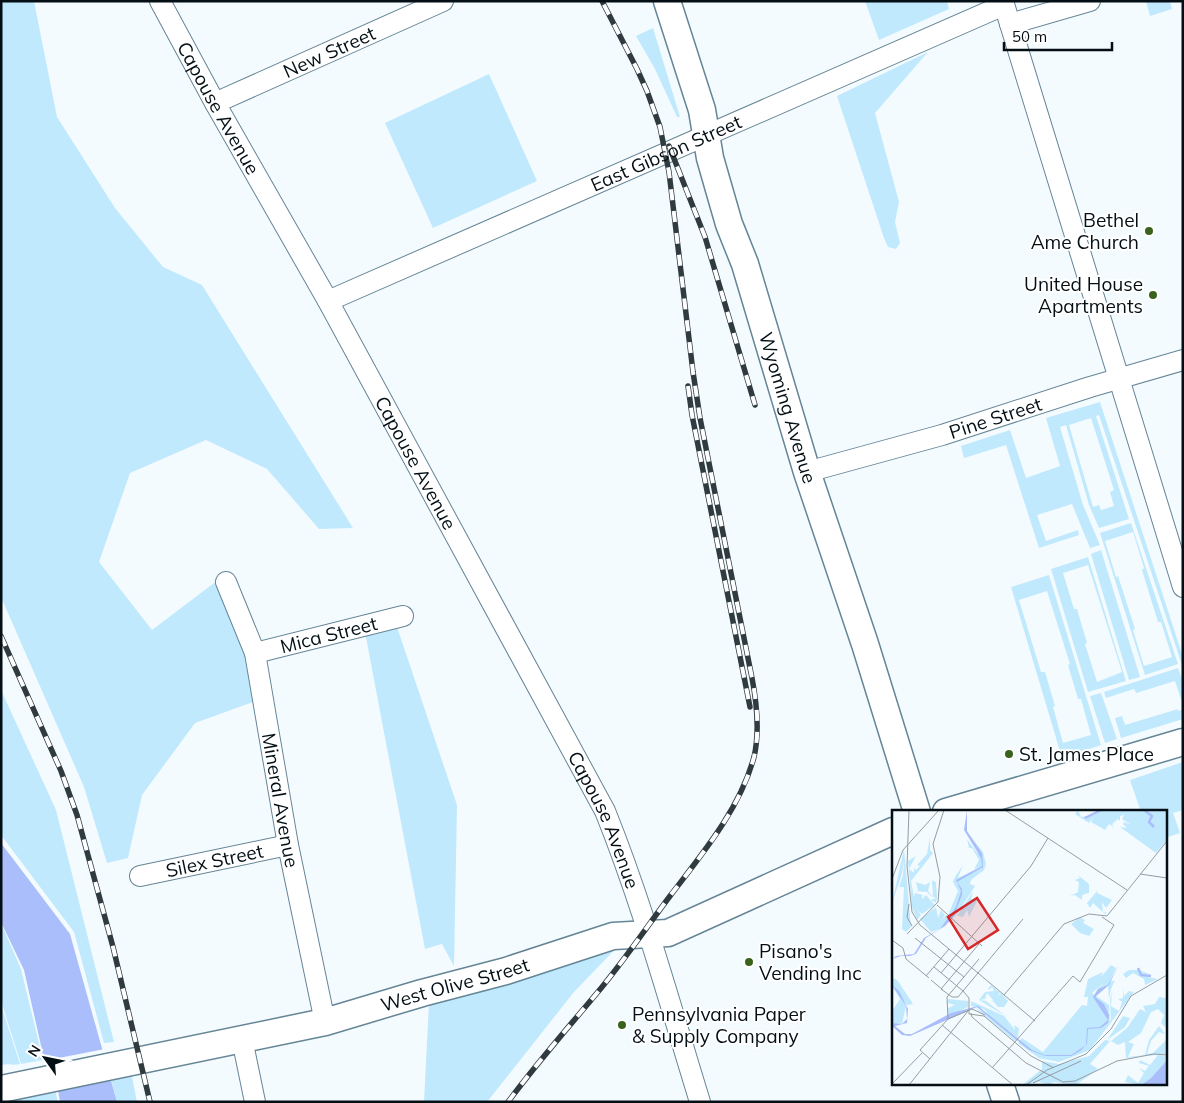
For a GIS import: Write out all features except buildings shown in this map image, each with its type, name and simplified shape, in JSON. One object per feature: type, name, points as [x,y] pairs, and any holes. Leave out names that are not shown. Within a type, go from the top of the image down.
[{"type":"main road","name":"Wyoming Avenue","points":[[667,1],[702,110],[710,158],[729,224],[745,264],[807,472],[865,644],[916,810]]},
{"type":"main road","points":[[953,810],[1183,742]]},
{"type":"main road","name":"West Olive Street","points":[[1,1089],[325,1022],[422,993],[506,971],[613,936],[668,933],[892,831]]},
{"type":"main road","points":[[1001,1086],[1006,1102]]},
{"type":"street","name":"Capouse Avenue","points":[[160,1],[215,103],[328,301],[602,804],[616,839],[648,934],[700,1102]]},
{"type":"street","name":"New Street","points":[[215,103],[443,1]]},
{"type":"street","points":[[1010,24],[1090,1]]},
{"type":"street","name":"East Gibson Street","points":[[328,301],[1004,3]]},
{"type":"street","points":[[1004,3],[1183,587]]},
{"type":"street","name":"Pine Street","points":[[807,472],[942,435],[1183,360]]},
{"type":"street","name":"Mineral Avenue","points":[[226,582],[255,653],[288,845],[325,1022]]},
{"type":"street","name":"Mica Street","points":[[255,653],[403,616]]},
{"type":"street","name":"Silex Street","points":[[140,876],[288,845]]},
{"type":"street","points":[[242,1039],[255,1102]]},
{"type":"shaded area","points":[[1,1],[34,1],[57,117],[115,208],[163,267],[202,285],[353,528],[319,529],[267,469],[206,440],[130,473],[99,562],[152,630],[218,580],[246,654],[253,702],[195,723],[142,795],[128,858],[107,863],[84,787],[1,597]]},
{"type":"shaded area","points":[[865,1],[947,1],[949,9],[879,40]]},
{"type":"shaded area","points":[[1146,1],[1170,1],[1172,9],[1150,16]]},
{"type":"shaded area","points":[[653,28],[680,117],[677,117],[655,69],[636,36]]},
{"type":"shaded area","points":[[928,52],[875,113],[899,202],[895,222],[900,243],[896,249],[888,247],[884,238],[837,96]]},
{"type":"shaded area","points":[[489,74],[537,181],[433,228],[385,123]]},
{"type":"shaded area","points":[[1100,402],[1183,657],[1183,668],[1099,415],[1096,416],[1129,519],[1099,528],[1089,505],[1066,425],[1060,427],[1083,505],[1100,545],[1090,548],[1072,504],[1037,515],[1046,541],[1078,530],[1079,535],[1039,548],[1006,445],[964,458],[961,446],[1010,430],[1026,478],[1060,466],[1046,418]],"holes":[[[1091,418],[1114,490],[1110,492],[1114,506],[1101,510],[1099,505],[1093,507],[1069,425]]]},
{"type":"shaded area","points":[[1131,523],[1178,664],[1145,675],[1100,533]],"holes":[[[1133,532],[1144,568],[1142,570],[1158,622],[1161,622],[1172,657],[1144,666],[1133,630],[1135,629],[1105,541]]]},
{"type":"shaded area","points":[[1101,550],[1140,677],[1129,680],[1091,554]]},
{"type":"shaded area","points":[[1088,557],[1126,681],[1088,692],[1051,569]],"holes":[[[1088,565],[1122,672],[1097,682],[1085,644],[1087,643],[1077,609],[1074,609],[1063,573]]]},
{"type":"shaded area","points":[[1049,575],[1101,745],[1062,758],[1011,587]],"holes":[[[1047,591],[1070,664],[1068,665],[1078,699],[1081,699],[1091,735],[1063,743],[1045,672],[1041,672],[1019,600]]]},
{"type":"shaded area","points":[[397,627],[457,805],[454,966],[442,944],[425,949],[365,632]]},
{"type":"shaded area","points":[[1178,668],[1183,682],[1183,705],[1175,681],[1136,693],[1134,689],[1106,698],[1104,692]]},
{"type":"shaded area","points":[[1,690],[56,810],[114,1042],[104,1043],[74,932],[1,835]]},
{"type":"shaded area","points":[[1101,693],[1117,739],[1105,743],[1090,696]]},
{"type":"shaded area","points":[[1178,709],[1178,711],[1182,710],[1183,719],[1121,738],[1115,718],[1122,716],[1125,725]]},
{"type":"shaded area","points":[[1183,762],[1183,810],[1173,813],[1180,833],[1166,838],[1166,810],[1140,810],[1130,780]]},
{"type":"shaded area","points":[[1,923],[21,969],[43,1060],[21,1064],[1,1001]]},
{"type":"shaded area","points":[[624,940],[574,992],[487,1102],[424,1102],[429,1003]]},
{"type":"shaded area","points":[[2,1008],[20,1064],[1,1065]]},
{"type":"shaded area","points":[[131,1072],[137,1102],[117,1102],[110,1075]]},
{"type":"shaded area","points":[[55,1090],[58,1102],[1,1102]]},
{"type":"water","points":[[1,843],[70,934],[117,1102],[60,1102],[58,1090],[44,1059],[24,970],[1,922]]},
{"type":"pier","points":[[105,1049],[112,1074],[54,1087],[43,1061]]},
{"type":"railway","points":[[508,1102],[616,969],[719,830],[730,813],[748,776],[754,757],[757,737],[754,688],[700,418],[669,172],[660,127],[637,69],[602,1]]},
{"type":"railway","points":[[669,146],[705,237],[755,405]]},
{"type":"railway","points":[[688,386],[692,415],[750,707]]},
{"type":"railway","points":[[1,636],[61,771],[77,815],[113,947],[150,1102]]},
{"type":"place","name":"Bethel Ame Church","points":[[1149,231]]},
{"type":"place","name":"United House Apartments","points":[[1153,295]]},
{"type":"place","name":"St. James Place","points":[[1009,754]]},
{"type":"place","name":"Pisano's Vending Inc","points":[[749,962]]},
{"type":"place","name":"Pennsylvania Paper & Supply Company","points":[[622,1025]]}]
